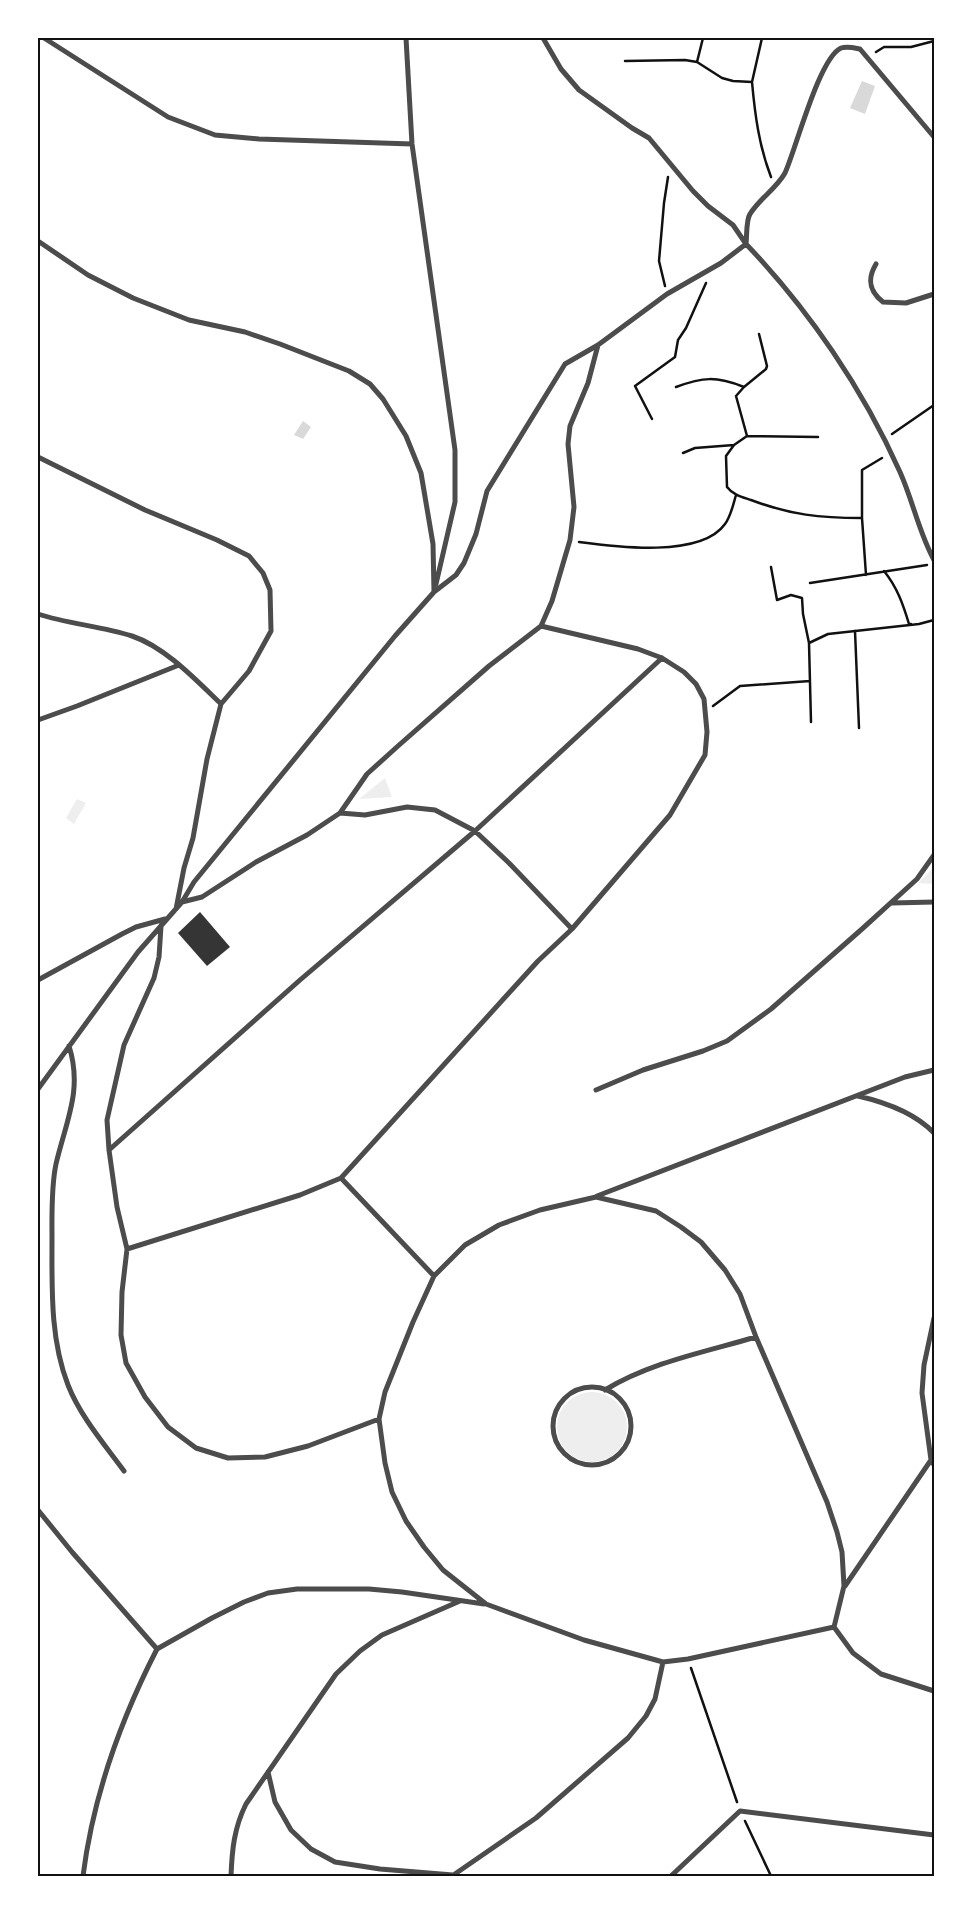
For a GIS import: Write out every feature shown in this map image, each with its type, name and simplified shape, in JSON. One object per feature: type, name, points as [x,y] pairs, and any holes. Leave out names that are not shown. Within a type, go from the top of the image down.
[{"type":"street","points":[[44,38],[168,117],[216,134],[259,139],[412,144]]},
{"type":"street","points":[[406,38],[412,144],[455,450],[454,502],[434,592]]},
{"type":"street","points":[[543,38],[561,69],[579,90],[649,138],[659,148],[672,168],[708,206],[733,225],[746,244],[771,270],[814,326],[850,379],[884,439],[901,474],[934,562]]},
{"type":"street","points":[[38,1089],[138,952],[182,902],[194,882],[310,739],[434,592],[456,574],[464,564],[476,534],[488,491],[565,364],[598,345],[667,294],[721,263],[746,244],[749,215],[776,187],[785,172],[812,96],[832,57],[842,48],[853,47],[860,49],[934,137]]},
{"type":"street","points":[[38,242],[88,275],[133,298],[189,320],[245,332],[305,353],[349,371],[370,384],[383,399],[406,436],[422,473],[433,544],[434,592]]},
{"type":"street","points":[[876,264],[870,274],[871,290],[883,302],[906,303],[934,294]]},
{"type":"street","points":[[182,902],[202,897],[256,862],[307,835],[340,813],[367,774],[489,666],[541,626],[552,601],[570,540],[574,506],[568,444],[570,426],[588,383],[598,345]]},
{"type":"street","points":[[38,457],[145,510],[249,556],[263,573],[270,590],[271,631],[249,671],[221,704],[207,759],[193,838],[184,868],[176,909]]},
{"type":"street","points":[[38,614],[134,637],[154,647],[179,665],[221,704]]},
{"type":"street","points":[[127,1248],[300,1195],[341,1178],[538,961],[572,929],[670,815],[704,755],[707,732],[706,711],[704,699],[696,684],[684,672],[662,658],[638,649],[541,626]]},
{"type":"street","points":[[109,1150],[300,980],[475,831],[662,658]]},
{"type":"street","points":[[38,720],[179,665]]},
{"type":"street","points":[[340,813],[365,815],[407,807],[435,810],[475,831],[509,863],[572,929]]},
{"type":"street","points":[[596,1090],[643,1070],[727,1041],[771,1009],[891,903],[917,879],[934,856]]},
{"type":"street","points":[[891,903],[934,902]]},
{"type":"street","points":[[38,980],[136,927],[167,919]]},
{"type":"street","points":[[161,926],[159,957],[154,978],[124,1046],[107,1120],[117,1207],[127,1248],[122,1292],[121,1335],[126,1363],[145,1397],[168,1427],[196,1448],[228,1458],[266,1457],[308,1446],[379,1419]]},
{"type":"street","points":[[69,1046],[74,1061],[76,1079],[72,1105],[56,1166],[52,1219],[52,1298],[58,1353],[68,1387],[90,1426],[124,1471]]},
{"type":"street","points":[[486,1604],[443,1570],[424,1547],[406,1521],[392,1492],[385,1463],[379,1419],[385,1392],[434,1276],[465,1245],[499,1225],[540,1210],[596,1197],[905,1077],[934,1070]]},
{"type":"street","points":[[857,1096],[882,1102],[912,1117],[934,1133]]},
{"type":"street","points":[[341,1178],[434,1276]]},
{"type":"street","points":[[596,1197],[656,1211],[701,1242],[725,1270],[740,1294],[756,1337],[828,1502],[842,1552],[844,1586],[834,1627],[853,1653],[881,1674],[934,1691]]},
{"type":"street","points":[[844,1586],[933,1462],[922,1393],[924,1365],[934,1318]]},
{"type":"street","points":[[605,1390],[617,1396],[626,1406],[631,1419],[631,1433],[626,1445],[618,1456],[606,1463],[592,1465],[579,1463],[567,1456],[558,1446],[554,1434],[554,1420],[558,1407],[567,1397],[578,1390],[592,1387],[605,1390],[625,1378],[650,1367],[756,1337]]},
{"type":"street","points":[[38,1510],[157,1649]]},
{"type":"street","points":[[83,1876],[92,1820],[110,1759],[139,1685],[157,1649],[212,1618],[268,1593],[297,1589],[369,1588],[486,1604],[584,1640],[663,1662],[688,1660],[834,1627]]},
{"type":"street","points":[[231,1876],[232,1845],[239,1817],[250,1798],[336,1674],[360,1651],[382,1635],[460,1601]]},
{"type":"street","points":[[268,1772],[275,1802],[291,1830],[311,1849],[334,1862],[380,1869],[452,1876],[536,1818],[628,1738],[646,1716],[655,1699],[663,1662]]},
{"type":"street","points":[[671,1876],[740,1811],[934,1834]]},
{"type":"path","points":[[697,62],[703,38]]},
{"type":"path","points":[[762,38],[752,82],[757,129],[771,178]]},
{"type":"path","points":[[867,56],[884,47],[912,47],[934,41]]},
{"type":"path","points":[[624,61],[673,59],[697,62],[722,78],[732,81],[752,82]]},
{"type":"path","points":[[667,294],[659,261],[664,203],[668,177],[672,168]]},
{"type":"path","points":[[652,419],[635,386],[675,356],[678,340],[686,328],[710,274],[707,271]]},
{"type":"path","points":[[747,436],[736,396],[766,369],[766,361],[759,334]]},
{"type":"path","points":[[676,387],[698,379],[709,378],[744,387]]},
{"type":"path","points":[[884,439],[934,405]]},
{"type":"path","points":[[818,437],[747,436],[734,445],[726,456],[725,464],[728,487],[736,495],[775,509],[819,518],[862,518]]},
{"type":"path","points":[[683,453],[695,448],[734,445]]},
{"type":"path","points":[[866,575],[862,518],[862,470],[890,452]]},
{"type":"path","points":[[570,540],[595,544],[645,547],[687,545],[701,541],[725,524],[736,495]]},
{"type":"path","points":[[810,583],[934,562]]},
{"type":"path","points":[[771,568],[772,582],[778,600],[791,595],[802,598],[809,643],[811,722]]},
{"type":"path","points":[[884,571],[903,603],[909,624],[918,624]]},
{"type":"path","points":[[809,643],[828,634],[918,624],[934,620]]},
{"type":"path","points":[[855,631],[859,728]]},
{"type":"path","points":[[706,711],[740,686],[810,681]]},
{"type":"path","points":[[688,1660],[740,1811],[771,1876]]},
{"type":"shaded area","points":[[862,81],[875,86],[865,114],[850,108]]},
{"type":"shaded area","points":[[303,421],[311,427],[303,439],[294,435]]},
{"type":"shaded area","points":[[385,778],[392,797],[359,799]]},
{"type":"shaded area","points":[[77,799],[86,803],[74,824],[66,818]]},
{"type":"shaded area","points":[[934,867],[934,884],[918,883]]},
{"type":"shaded area","points":[[592,1392],[611,1398],[621,1408],[627,1427],[621,1446],[611,1456],[592,1462],[573,1456],[563,1446],[557,1427],[563,1408],[573,1398]]},
{"type":"building","points":[[200,912],[230,947],[207,966],[178,933]]}]
